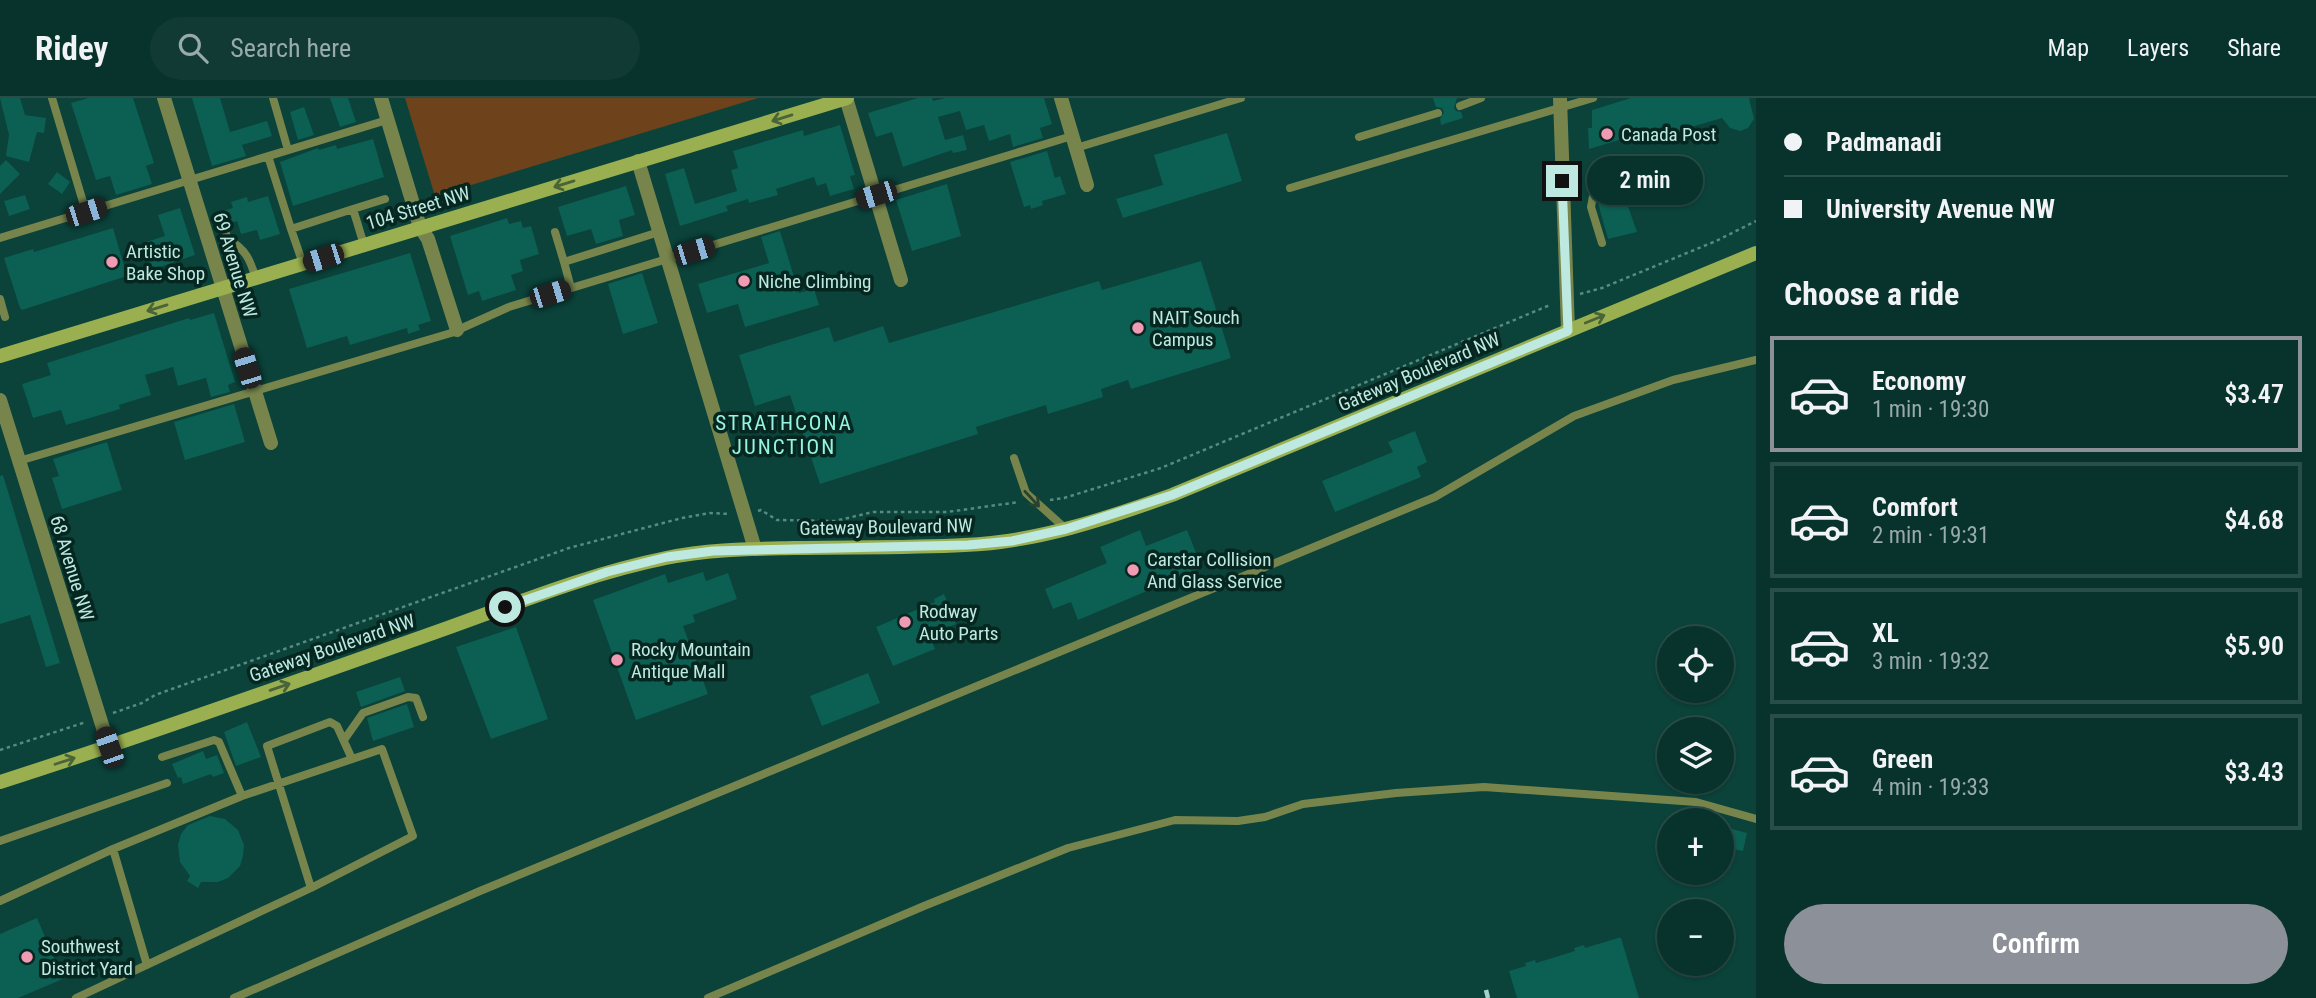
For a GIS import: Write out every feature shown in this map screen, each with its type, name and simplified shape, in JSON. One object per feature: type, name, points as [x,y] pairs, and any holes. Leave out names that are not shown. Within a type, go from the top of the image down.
[{"type":"main road","name":"104 Street NW","points":[[0,356],[847,98]]},
{"type":"main road","name":"Gateway Boulevard NW","points":[[0,782],[109,747],[607,572],[667,557],[755,549],[968,545],[1012,541],[1066,529],[1172,495],[1756,253]]},
{"type":"street","name":"69 Avenue NW","points":[[164,98],[271,443]]},
{"type":"street","points":[[381,98],[420,227],[428,239],[457,330]]},
{"type":"street","points":[[847,98],[901,280]]},
{"type":"street","points":[[1061,98],[1087,184]]},
{"type":"street","points":[[1560,103],[1568,331]]},
{"type":"street","points":[[638,161],[755,549]]},
{"type":"street","name":"68 Avenue NW","points":[[0,400],[109,747]]},
{"type":"lane","points":[[52,98],[86,212]]},
{"type":"lane","points":[[273,98],[288,150]]},
{"type":"lane","points":[[19,461],[457,330],[509,307],[876,195],[1241,98]]},
{"type":"lane","points":[[1460,106],[1481,98]]},
{"type":"lane","points":[[1290,188],[1560,103],[1593,98]]},
{"type":"lane","points":[[1359,137],[1438,113]]},
{"type":"lane","points":[[0,238],[387,120]]},
{"type":"lane","points":[[268,156],[303,264]]},
{"type":"lane","points":[[1602,243],[1591,207],[1593,196],[1645,178]]},
{"type":"lane","points":[[291,229],[385,200]]},
{"type":"lane","points":[[353,209],[364,245]]},
{"type":"lane","points":[[223,226],[228,239],[242,247],[249,257],[256,279]]},
{"type":"lane","points":[[555,232],[571,288]]},
{"type":"lane","points":[[564,262],[659,232]]},
{"type":"lane","points":[[0,299],[5,317]]},
{"type":"lane","points":[[234,998],[480,891],[1435,497],[1574,416],[1673,380],[1756,360]]},
{"type":"lane","points":[[1014,458],[1026,493],[1066,529]]},
{"type":"lane","points":[[344,740],[363,713],[408,697],[416,698],[423,717]]},
{"type":"lane","points":[[311,888],[267,746],[330,722],[337,726],[352,759]]},
{"type":"lane","points":[[162,757],[214,740],[219,742],[242,796]]},
{"type":"lane","points":[[0,901],[113,849],[242,796],[382,749],[413,836],[311,888],[76,998]]},
{"type":"lane","points":[[0,841],[167,783]]},
{"type":"lane","points":[[708,998],[1069,848],[1175,820],[1238,821],[1265,817],[1303,804],[1396,793],[1483,787],[1696,802],[1756,819]]},
{"type":"lane","points":[[113,849],[147,965]]},
{"type":"path","points":[[1580,294],[1602,288],[1716,241],[1756,221]]},
{"type":"path","points":[[1046,500],[1065,498],[1161,468],[1550,305]]},
{"type":"path","points":[[761,510],[777,520],[835,522],[873,512],[947,512],[1026,501]]},
{"type":"path","points":[[110,714],[155,695],[569,548],[682,517],[710,513],[729,514]]},
{"type":"path","points":[[0,750],[86,722]]},
{"type":"shaded area","points":[[405,98],[758,98],[435,196]]},
{"type":"building","points":[[0,98],[20,98],[25,115],[46,118],[44,133],[37,132],[29,162],[6,156],[9,135]]},
{"type":"building","points":[[88,98],[133,98],[154,163],[146,166],[152,184],[116,195],[110,176],[96,180],[71,103]]},
{"type":"building","points":[[192,98],[220,98],[230,132],[267,121],[272,136],[242,145],[246,156],[212,166]]},
{"type":"building","points":[[330,98],[348,98],[356,122],[340,127]]},
{"type":"building","points":[[918,98],[932,98],[933,101],[945,98],[1044,98],[1052,124],[1040,128],[1043,138],[1013,147],[1010,134],[989,141],[984,125],[966,130],[960,111],[938,117],[945,140],[963,135],[967,150],[953,153],[952,150],[903,167],[892,132],[876,137],[868,113]]},
{"type":"building","points":[[1433,98],[1457,98],[1454,108],[1461,112],[1463,118],[1441,125],[1440,119],[1444,112],[1442,108],[1436,107]]},
{"type":"building","points":[[1631,98],[1749,98],[1754,119],[1748,128],[1740,131],[1730,128],[1722,118],[1671,133],[1669,125],[1589,149],[1588,128],[1592,128],[1592,110]]},
{"type":"building","points":[[304,107],[314,135],[298,140],[290,112]]},
{"type":"building","points":[[840,125],[855,175],[850,176],[854,189],[830,196],[826,183],[817,186],[814,177],[776,189],[778,195],[749,203],[748,199],[726,206],[728,211],[680,226],[665,174],[684,168],[695,204],[737,191],[731,170],[738,168],[733,151],[803,130],[804,136]]},
{"type":"building","points":[[1227,133],[1242,181],[1123,218],[1116,199],[1163,185],[1154,155]]},
{"type":"building","points":[[373,139],[384,177],[293,206],[280,162],[318,148],[319,150],[336,145],[337,149]]},
{"type":"building","points":[[1047,151],[1055,178],[1060,176],[1066,194],[1042,201],[1043,205],[1031,209],[1030,205],[1024,207],[1010,162]]},
{"type":"building","points":[[6,160],[20,174],[0,194],[0,166]]},
{"type":"building","points":[[57,172],[70,182],[62,194],[48,184]]},
{"type":"building","points":[[947,184],[961,236],[912,251],[896,200]]},
{"type":"building","points":[[626,186],[635,215],[619,220],[623,236],[596,244],[591,229],[567,236],[558,207]]},
{"type":"building","points":[[25,195],[30,209],[9,216],[4,201]]},
{"type":"building","points":[[1624,195],[1637,232],[1608,239],[1598,203]]},
{"type":"building","points":[[268,196],[280,234],[260,240],[257,230],[241,234],[237,221],[229,224],[226,220],[223,211],[233,208],[231,202],[247,197],[248,202]]},
{"type":"building","points":[[180,208],[195,255],[151,270],[143,247],[147,246],[146,242],[165,236],[158,215]]},
{"type":"building","points":[[507,218],[509,224],[521,221],[523,228],[531,226],[539,254],[520,260],[523,271],[511,275],[516,290],[482,301],[479,291],[468,295],[450,236]]},
{"type":"building","points":[[113,228],[127,276],[22,310],[20,308],[4,258],[33,249],[34,252]]},
{"type":"building","points":[[780,231],[799,293],[814,289],[819,305],[745,327],[738,304],[707,313],[698,284],[769,263],[761,237]]},
{"type":"building","points":[[410,253],[431,321],[418,325],[420,330],[408,334],[407,328],[350,345],[347,336],[307,348],[289,289]]},
{"type":"building","points":[[1201,261],[1231,358],[1131,389],[1128,380],[1101,389],[1103,397],[1048,414],[1046,405],[976,427],[978,434],[820,484],[790,395],[755,406],[739,355],[829,327],[834,342],[883,326],[889,343],[1099,281],[1102,290]]},
{"type":"building","points":[[642,273],[658,323],[623,334],[608,284]]},
{"type":"building","points":[[214,313],[235,382],[228,385],[230,392],[211,397],[206,378],[178,386],[173,367],[145,375],[151,395],[119,405],[120,409],[66,425],[61,410],[33,418],[22,384],[51,375],[47,363],[189,318],[190,320]]},
{"type":"building","points":[[234,404],[245,442],[185,460],[174,422]]},
{"type":"building","points":[[1415,431],[1427,462],[1417,467],[1421,477],[1335,512],[1322,481],[1393,452],[1388,442]]},
{"type":"building","points":[[107,442],[122,490],[62,509],[52,478],[59,476],[53,459]]},
{"type":"building","points":[[3,475],[60,663],[46,667],[30,615],[0,624],[0,476]]},
{"type":"building","points":[[1140,530],[1146,546],[1187,530],[1202,568],[1078,620],[1071,602],[1053,609],[1045,589],[1107,563],[1100,547]]},
{"type":"building","points":[[703,572],[706,581],[728,573],[737,599],[693,615],[695,622],[683,626],[708,694],[636,720],[593,600],[665,574],[668,583]]},
{"type":"building","points":[[944,594],[956,624],[929,635],[935,649],[893,666],[876,627],[935,602],[934,599]]},
{"type":"building","points":[[516,627],[548,719],[491,739],[456,647]]},
{"type":"building","points":[[868,673],[880,703],[822,726],[810,696]]},
{"type":"building","points":[[400,677],[405,691],[361,707],[356,692]]},
{"type":"building","points":[[407,704],[414,727],[373,741],[367,718]]},
{"type":"building","points":[[247,722],[261,757],[236,766],[224,732]]},
{"type":"building","points":[[203,751],[206,759],[217,755],[224,773],[213,777],[211,774],[183,784],[172,764]]},
{"type":"building","points":[[210,816],[225,819],[238,830],[244,845],[243,856],[240,866],[228,878],[218,882],[201,882],[198,888],[187,881],[190,876],[180,862],[178,845],[181,834],[188,825]]},
{"type":"building","points":[[1734,830],[1747,833],[1743,851],[1734,849]]},
{"type":"building","name":"Southwest District Yard","points":[[37,918],[63,979],[18,998],[0,998],[0,934]]},
{"type":"building","points":[[1621,938],[1639,998],[1517,998],[1509,971],[1526,966],[1525,963],[1535,960],[1536,963],[1575,951],[1574,948],[1584,945],[1585,948]]},
{"type":"railway","points":[[1486,990],[1488,998]]},
{"type":"place","name":"Canada Post","points":[[1607,134]]},
{"type":"place","name":"Artistic Bake Shop","points":[[112,262]]},
{"type":"place","name":"Niche Climbing","points":[[744,281]]},
{"type":"place","name":"NAIT Souch Campus","points":[[1138,328]]},
{"type":"place","name":"Carstar Collision And Glass Service","points":[[1133,570]]},
{"type":"place","name":"Rodway Auto Parts","points":[[905,622]]},
{"type":"place","name":"Rocky Mountain Antique Mall","points":[[617,660]]},
{"type":"place","name":"Southwest District Yard","points":[[27,957]]},
{"type":"district","name":"STRATHCONA JUNCTION","points":[[784,435]]},
{"type":"route","points":[[505,607],[607,572],[667,557],[755,549],[917,547],[1012,541],[1119,514],[1172,495],[1568,331],[1562,181]]}]
